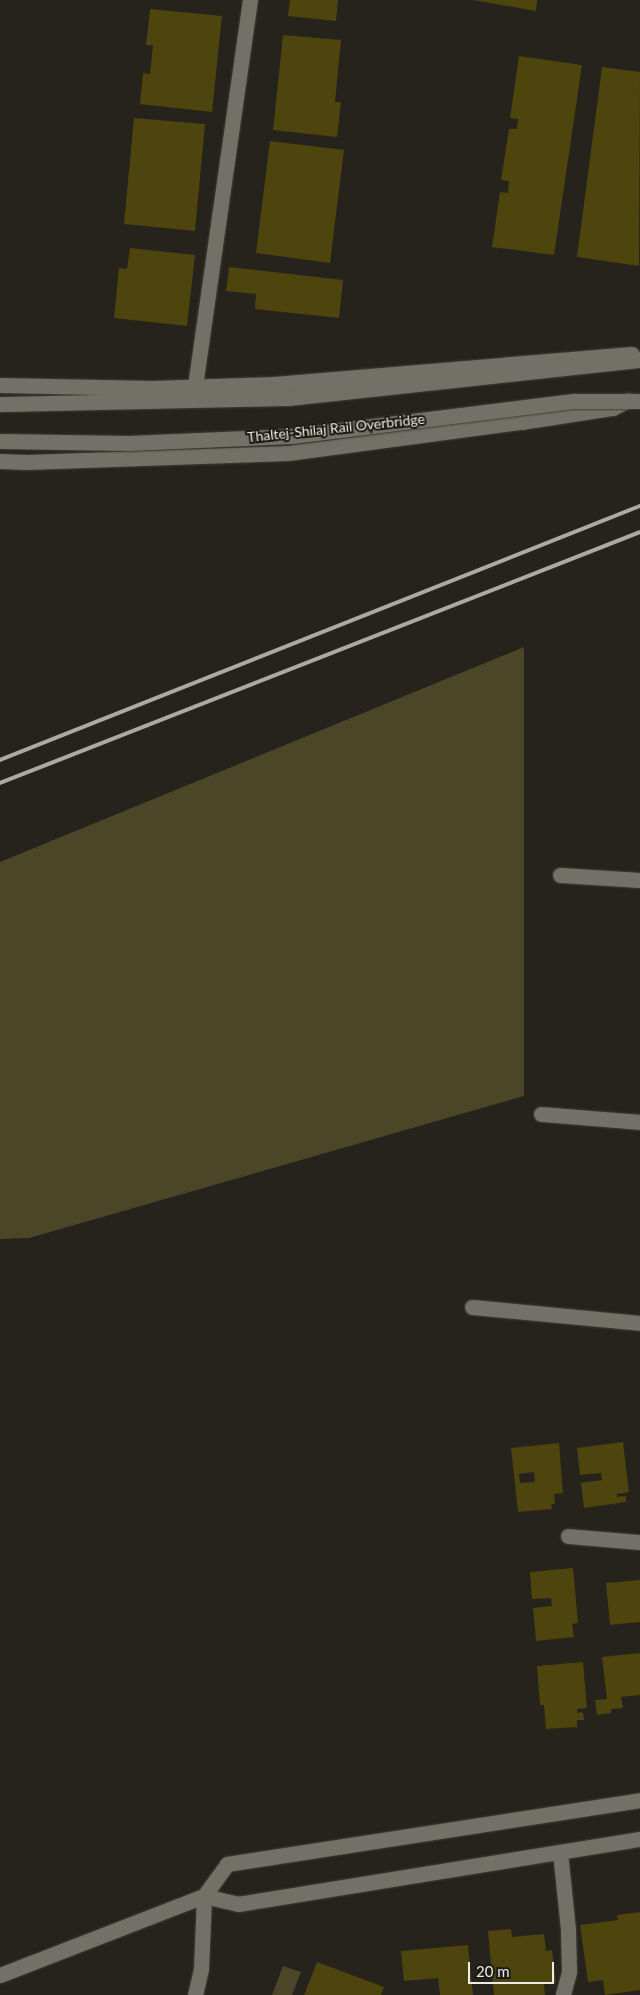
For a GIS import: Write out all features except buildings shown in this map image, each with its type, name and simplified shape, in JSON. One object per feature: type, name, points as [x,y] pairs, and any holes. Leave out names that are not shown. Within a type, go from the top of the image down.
[{"type":"street","points":[[195,386],[250,0]]},
{"type":"street","points":[[0,385],[134,388],[274,384],[640,354]]},
{"type":"street","points":[[0,404],[289,398],[640,360]]},
{"type":"street","points":[[0,461],[37,462],[288,453],[613,408],[640,394]]},
{"type":"street","name":"Thaltej-Shilaj Rail Overbridge","points":[[0,441],[129,443],[292,436],[575,401],[640,401]]},
{"type":"street","points":[[560,875],[640,880]]},
{"type":"street","points":[[541,1114],[640,1122]]},
{"type":"street","points":[[472,1307],[640,1323]]},
{"type":"street","points":[[568,1536],[640,1542]]},
{"type":"street","points":[[0,1975],[204,1896],[227,1864],[640,1800]]},
{"type":"street","points":[[204,1896],[238,1904],[640,1839]]},
{"type":"street","points":[[560,1852],[568,1930],[569,1972],[563,1995]]},
{"type":"street","points":[[196,1995],[201,1969],[204,1896]]},
{"type":"shaded area","points":[[524,647],[524,1096],[29,1238],[0,1239],[0,862]]},
{"type":"shaded area","points":[[283,1966],[301,1972],[292,1995],[272,1995]]},
{"type":"railway","points":[[0,760],[640,506]]},
{"type":"railway","points":[[0,783],[640,532]]}]
